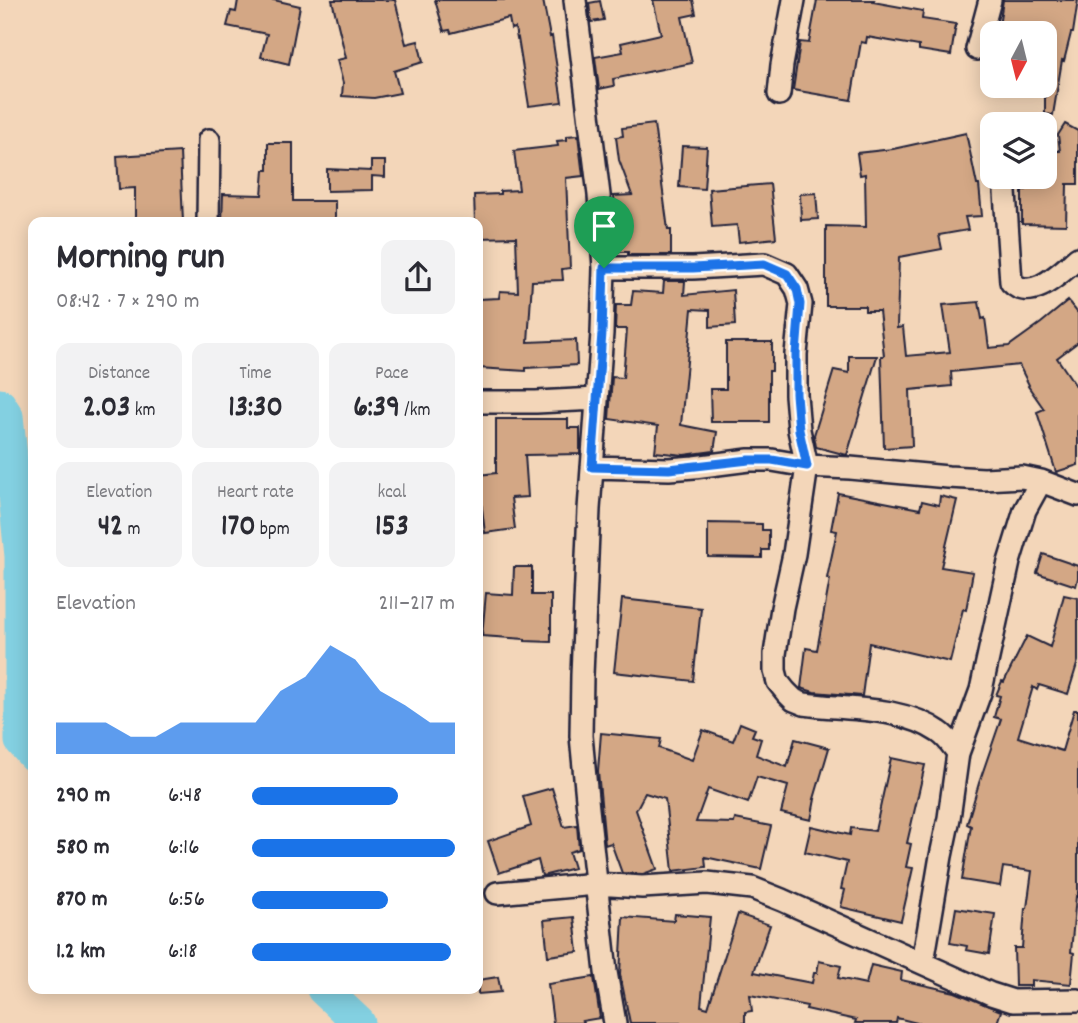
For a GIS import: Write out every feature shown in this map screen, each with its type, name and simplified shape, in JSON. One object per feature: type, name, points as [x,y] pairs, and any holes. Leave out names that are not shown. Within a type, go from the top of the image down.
[{"type":"street","points":[[575,0],[602,219],[604,268],[592,467],[581,736],[606,972],[615,1023]]},
{"type":"street","points":[[779,94],[794,0]]},
{"type":"street","points":[[977,49],[990,0]]},
{"type":"street","points":[[208,217],[209,140]]},
{"type":"street","points":[[1005,189],[1012,282],[1017,288],[1031,290],[1045,284],[1078,258]]},
{"type":"street","points":[[604,268],[693,268],[764,264],[787,274],[797,289],[800,304],[796,394],[799,430],[807,466],[794,554],[782,608],[775,671],[786,692],[804,704],[882,712],[914,720],[938,731],[958,752]]},
{"type":"street","points":[[483,402],[597,399]]},
{"type":"street","points":[[592,467],[669,469],[772,460],[807,466],[948,477],[1022,478],[1041,481],[1078,495]]},
{"type":"street","points":[[923,962],[958,752],[981,690],[1009,562],[1025,510],[1041,481]]},
{"type":"street","points":[[497,893],[596,884],[642,887],[707,883],[752,888],[1013,1002],[1078,1000]]},
{"type":"building","points":[[238,0],[274,0],[300,6],[289,64],[261,57],[267,34],[227,26],[231,11],[236,12]]},
{"type":"building","points":[[332,0],[395,0],[406,44],[418,41],[423,62],[394,71],[400,93],[374,98],[342,96],[343,83],[337,60],[346,58]]},
{"type":"building","points":[[435,0],[543,0],[550,37],[552,36],[562,102],[529,106],[518,38],[515,28],[511,29],[509,18],[451,33],[450,30],[444,31]]},
{"type":"building","points":[[653,0],[693,0],[696,14],[682,17],[692,63],[613,79],[614,86],[599,89],[595,57],[623,52],[621,43],[661,34]]},
{"type":"building","points":[[817,0],[874,0],[873,2],[923,11],[922,19],[956,24],[951,55],[867,37],[866,43],[861,42],[851,100],[793,90],[800,42],[809,43]]},
{"type":"building","points":[[1003,0],[1078,0],[1073,33],[1064,61],[1062,60],[1057,91],[1057,21],[1000,21]]},
{"type":"building","points":[[600,1],[604,20],[591,22],[589,3]]},
{"type":"building","points":[[1045,98],[1056,98],[1053,112],[1045,112]]},
{"type":"building","points":[[654,124],[668,230],[671,230],[671,255],[628,255],[628,252],[619,252],[614,196],[632,195],[619,160],[616,137],[623,136],[622,128]]},
{"type":"building","points":[[1065,124],[1078,131],[1078,184],[1067,184],[1066,225],[1022,224],[1022,190],[1057,189],[1057,151],[1060,151],[1058,135]]},
{"type":"building","points":[[966,133],[979,185],[982,216],[965,217],[968,230],[939,235],[942,249],[899,257],[897,328],[903,327],[906,356],[950,352],[943,305],[979,302],[982,319],[985,318],[989,348],[1009,346],[1068,301],[1078,313],[1078,342],[1057,358],[1078,389],[1078,465],[1056,472],[1037,412],[1044,409],[1028,386],[1019,365],[951,372],[952,386],[910,390],[912,446],[884,448],[881,356],[884,356],[879,311],[865,311],[865,306],[826,306],[826,226],[866,227],[865,174],[860,175],[857,153],[893,149]]},
{"type":"building","points":[[578,135],[583,176],[566,178],[570,268],[562,269],[563,280],[532,281],[528,342],[576,340],[577,365],[526,368],[526,371],[483,368],[483,299],[499,298],[500,291],[518,292],[516,237],[483,238],[483,217],[475,217],[474,195],[519,190],[514,151],[558,146],[557,141],[567,140],[567,136]]},
{"type":"building","points":[[268,143],[293,143],[293,201],[335,201],[335,217],[222,217],[223,194],[262,195],[264,170],[268,170]]},
{"type":"building","points":[[682,146],[707,147],[704,189],[679,187]]},
{"type":"building","points":[[180,152],[183,217],[135,217],[135,188],[119,189],[117,156]]},
{"type":"building","points":[[371,161],[385,161],[385,177],[372,176],[372,190],[327,191],[327,169],[371,171]]},
{"type":"building","points":[[770,184],[776,238],[739,242],[737,225],[712,227],[709,189]]},
{"type":"building","points":[[816,193],[818,219],[801,220],[800,194]]},
{"type":"building","points":[[664,281],[685,281],[684,295],[733,290],[735,325],[710,327],[710,310],[692,309],[681,425],[717,432],[714,451],[684,455],[655,452],[658,426],[609,419],[612,377],[623,378],[627,329],[615,329],[616,305],[631,305],[633,291],[663,293]]},
{"type":"building","points":[[726,342],[772,342],[769,422],[711,422],[710,389],[726,389]]},
{"type":"building","points":[[849,356],[877,356],[847,455],[816,447],[814,435],[834,370],[849,373]]},
{"type":"building","points":[[496,419],[568,419],[568,428],[580,428],[580,454],[525,455],[528,497],[511,498],[515,529],[485,533],[483,474],[496,473]]},
{"type":"building","points":[[838,493],[920,509],[922,501],[939,505],[940,496],[957,500],[941,567],[973,572],[966,610],[963,609],[950,662],[869,643],[862,696],[814,692],[801,688],[806,648],[817,650],[837,531],[831,530]]},
{"type":"building","points":[[708,523],[762,524],[762,530],[769,530],[769,550],[762,550],[762,558],[708,557]]},
{"type":"building","points":[[1043,554],[1078,566],[1076,586],[1037,573]]},
{"type":"building","points":[[514,567],[532,567],[532,595],[551,595],[551,642],[483,636],[486,593],[513,595]]},
{"type":"building","points":[[1064,595],[1078,598],[1078,661],[1068,694],[1039,685],[1037,690],[1033,687],[1018,737],[1062,751],[1074,710],[1078,710],[1078,897],[1076,896],[1071,952],[1074,953],[1071,984],[1031,980],[1031,986],[1015,986],[1014,948],[1022,948],[1025,908],[1032,871],[1003,867],[1000,886],[962,880],[971,826],[967,824],[1001,719],[994,717],[1000,696],[996,695],[1027,636],[1050,647]]},
{"type":"building","points":[[622,599],[701,608],[693,681],[614,672]]},
{"type":"building","points":[[740,723],[755,729],[752,736],[761,739],[756,755],[787,767],[795,739],[829,748],[814,799],[811,820],[781,813],[788,786],[757,777],[748,803],[708,789],[696,822],[734,823],[735,819],[771,826],[761,869],[705,857],[706,867],[673,871],[665,799],[645,793],[636,810],[657,869],[643,874],[622,873],[611,843],[605,845],[598,771],[601,733],[661,739],[659,748],[692,760],[703,730],[733,741]]},
{"type":"building","points":[[891,758],[925,765],[907,843],[911,844],[906,867],[913,868],[901,921],[841,907],[845,890],[841,889],[847,862],[805,852],[811,826],[850,835],[851,828],[875,831]]},
{"type":"building","points":[[552,788],[564,827],[577,825],[579,849],[569,852],[574,868],[542,876],[538,860],[499,873],[488,841],[531,826],[523,796]]},
{"type":"building","points":[[956,908],[995,914],[989,954],[966,950],[967,946],[950,943]]},
{"type":"building","points":[[675,914],[710,917],[701,1006],[708,1008],[738,914],[770,925],[754,972],[812,983],[819,961],[841,966],[838,978],[866,984],[871,965],[902,972],[901,980],[955,992],[1001,1011],[997,1023],[917,1023],[897,1018],[896,1023],[855,1023],[856,1020],[806,1009],[807,1006],[750,995],[752,1011],[745,1012],[745,1023],[630,1023],[620,974],[623,917],[674,921]]},
{"type":"building","points":[[574,917],[578,952],[548,956],[544,920]]},
{"type":"building","points":[[498,977],[501,992],[483,994],[483,979]]},
{"type":"building","points":[[594,977],[600,1018],[582,1021],[583,1023],[553,1023],[548,984]]},
{"type":"waterway","points":[[0,405],[7,416],[21,556],[21,741],[28,749]]},
{"type":"waterway","points":[[328,994],[359,1023]]},
{"type":"route","points":[[764,264],[787,274],[797,289],[800,304],[796,394],[799,430],[807,466],[772,460],[749,460],[669,469],[592,467],[604,268],[693,268],[764,264]]}]
